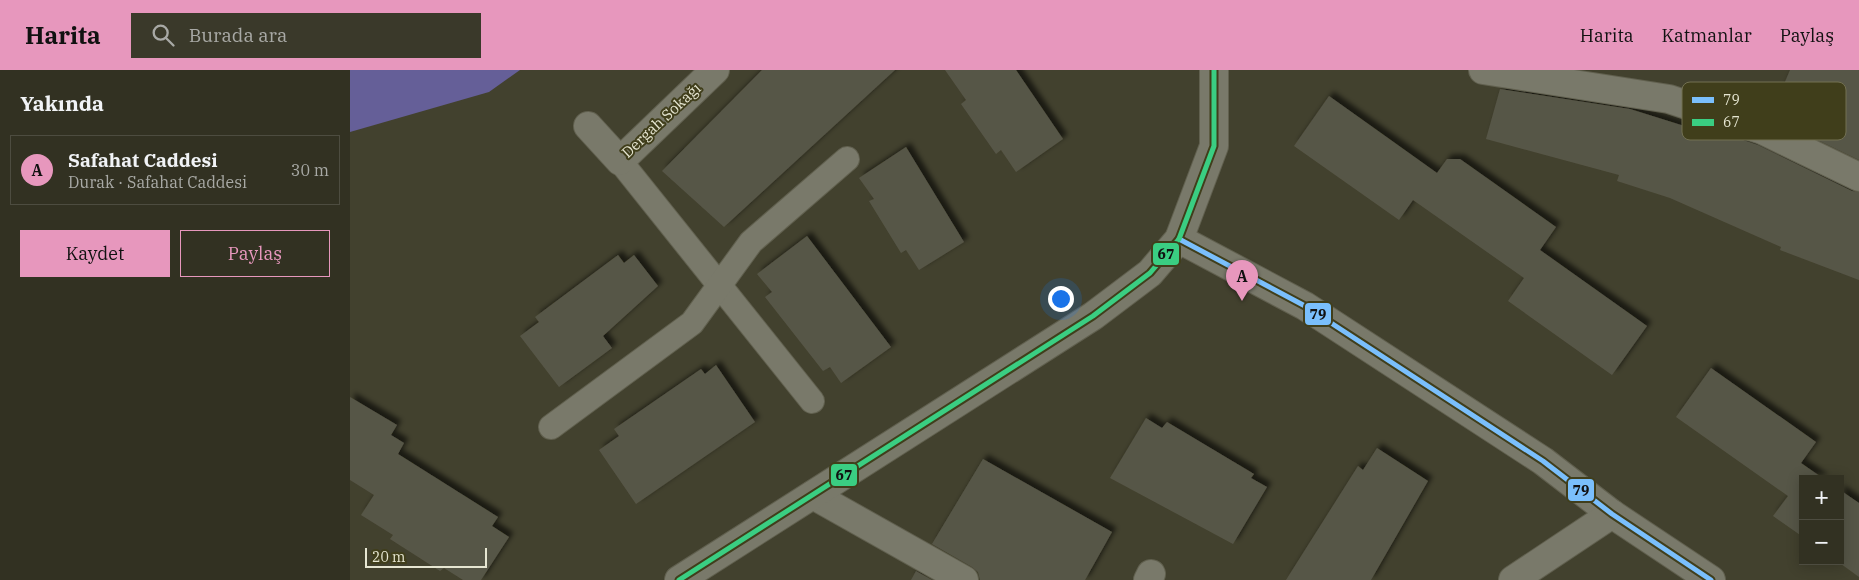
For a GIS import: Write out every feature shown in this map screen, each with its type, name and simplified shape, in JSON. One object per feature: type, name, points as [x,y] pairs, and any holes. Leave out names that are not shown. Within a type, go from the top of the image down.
[{"type":"street","name":"Dergah Sokağı","points":[[588,126],[620,161],[715,70]]},
{"type":"street","points":[[679,580],[1093,316],[1150,273],[1179,239],[1214,146],[1214,70]]},
{"type":"street","points":[[1483,70],[1669,99],[1682,103]]},
{"type":"street","points":[[1782,140],[1859,178]]},
{"type":"street","points":[[1179,239],[1305,306],[1543,461],[1612,514],[1711,580]]},
{"type":"street","points":[[813,495],[964,580]]},
{"type":"street","points":[[1513,580],[1612,514]]},
{"type":"lane","points":[[551,427],[692,323],[751,242],[847,158]]},
{"type":"lane","points":[[620,161],[812,400]]},
{"type":"shaded area","points":[[350,70],[520,70],[489,92],[350,132]]},
{"type":"building","points":[[762,70],[895,70],[724,227],[662,171]]},
{"type":"building","points":[[945,70],[1016,70],[1063,139],[1016,172],[1001,150],[996,154],[961,104],[966,100]]},
{"type":"building","points":[[1790,70],[1859,70],[1859,160],[1818,140],[1846,140],[1846,82],[1785,82]]},
{"type":"building","points":[[1500,89],[1630,109],[1682,125],[1682,140],[1743,140],[1758,145],[1852,191],[1859,192],[1859,280],[1780,250],[1781,247],[1670,198],[1617,181],[1619,175],[1486,139]]},
{"type":"building","points":[[1329,96],[1437,173],[1447,159],[1460,159],[1556,227],[1540,250],[1647,326],[1612,375],[1508,301],[1524,278],[1413,200],[1399,220],[1294,146]]},
{"type":"building","points":[[906,147],[964,242],[919,270],[906,250],[901,253],[869,201],[874,199],[859,178]]},
{"type":"building","points":[[807,236],[891,347],[841,383],[830,367],[823,371],[765,297],[772,292],[757,274]]},
{"type":"building","points":[[618,255],[624,263],[634,255],[658,286],[603,336],[612,348],[559,387],[520,336],[539,322],[535,317]]},
{"type":"building","points":[[716,365],[755,422],[636,504],[599,450],[619,436],[614,429],[701,369],[705,374]]},
{"type":"building","points":[[1711,368],[1816,442],[1801,463],[1818,475],[1799,475],[1799,534],[1773,516],[1788,496],[1676,417]]},
{"type":"building","points":[[350,397],[397,425],[391,435],[404,443],[398,454],[498,517],[492,526],[509,537],[481,580],[463,580],[444,568],[440,571],[390,539],[393,535],[361,515],[374,495],[350,480]]},
{"type":"building","points":[[1146,418],[1162,428],[1167,422],[1254,474],[1251,478],[1267,487],[1233,544],[1110,478]]},
{"type":"building","points":[[1377,448],[1428,481],[1371,580],[1286,580],[1358,466],[1363,470]]},
{"type":"building","points":[[983,459],[1112,532],[1085,580],[980,580],[978,572],[972,567],[932,544]]},
{"type":"building","points":[[1844,493],[1859,503],[1859,577],[1842,565]]},
{"type":"building","points":[[916,571],[932,580],[911,580]]},
{"type":"transit line","name":"67","points":[[679,580],[1093,316],[1150,273],[1179,239],[1214,146],[1214,70]]},
{"type":"transit line","name":"79","points":[[1179,239],[1305,306],[1543,461],[1612,514],[1711,580]]},
{"type":"place","name":"Safahat Caddesi","points":[[1242,301]]}]
